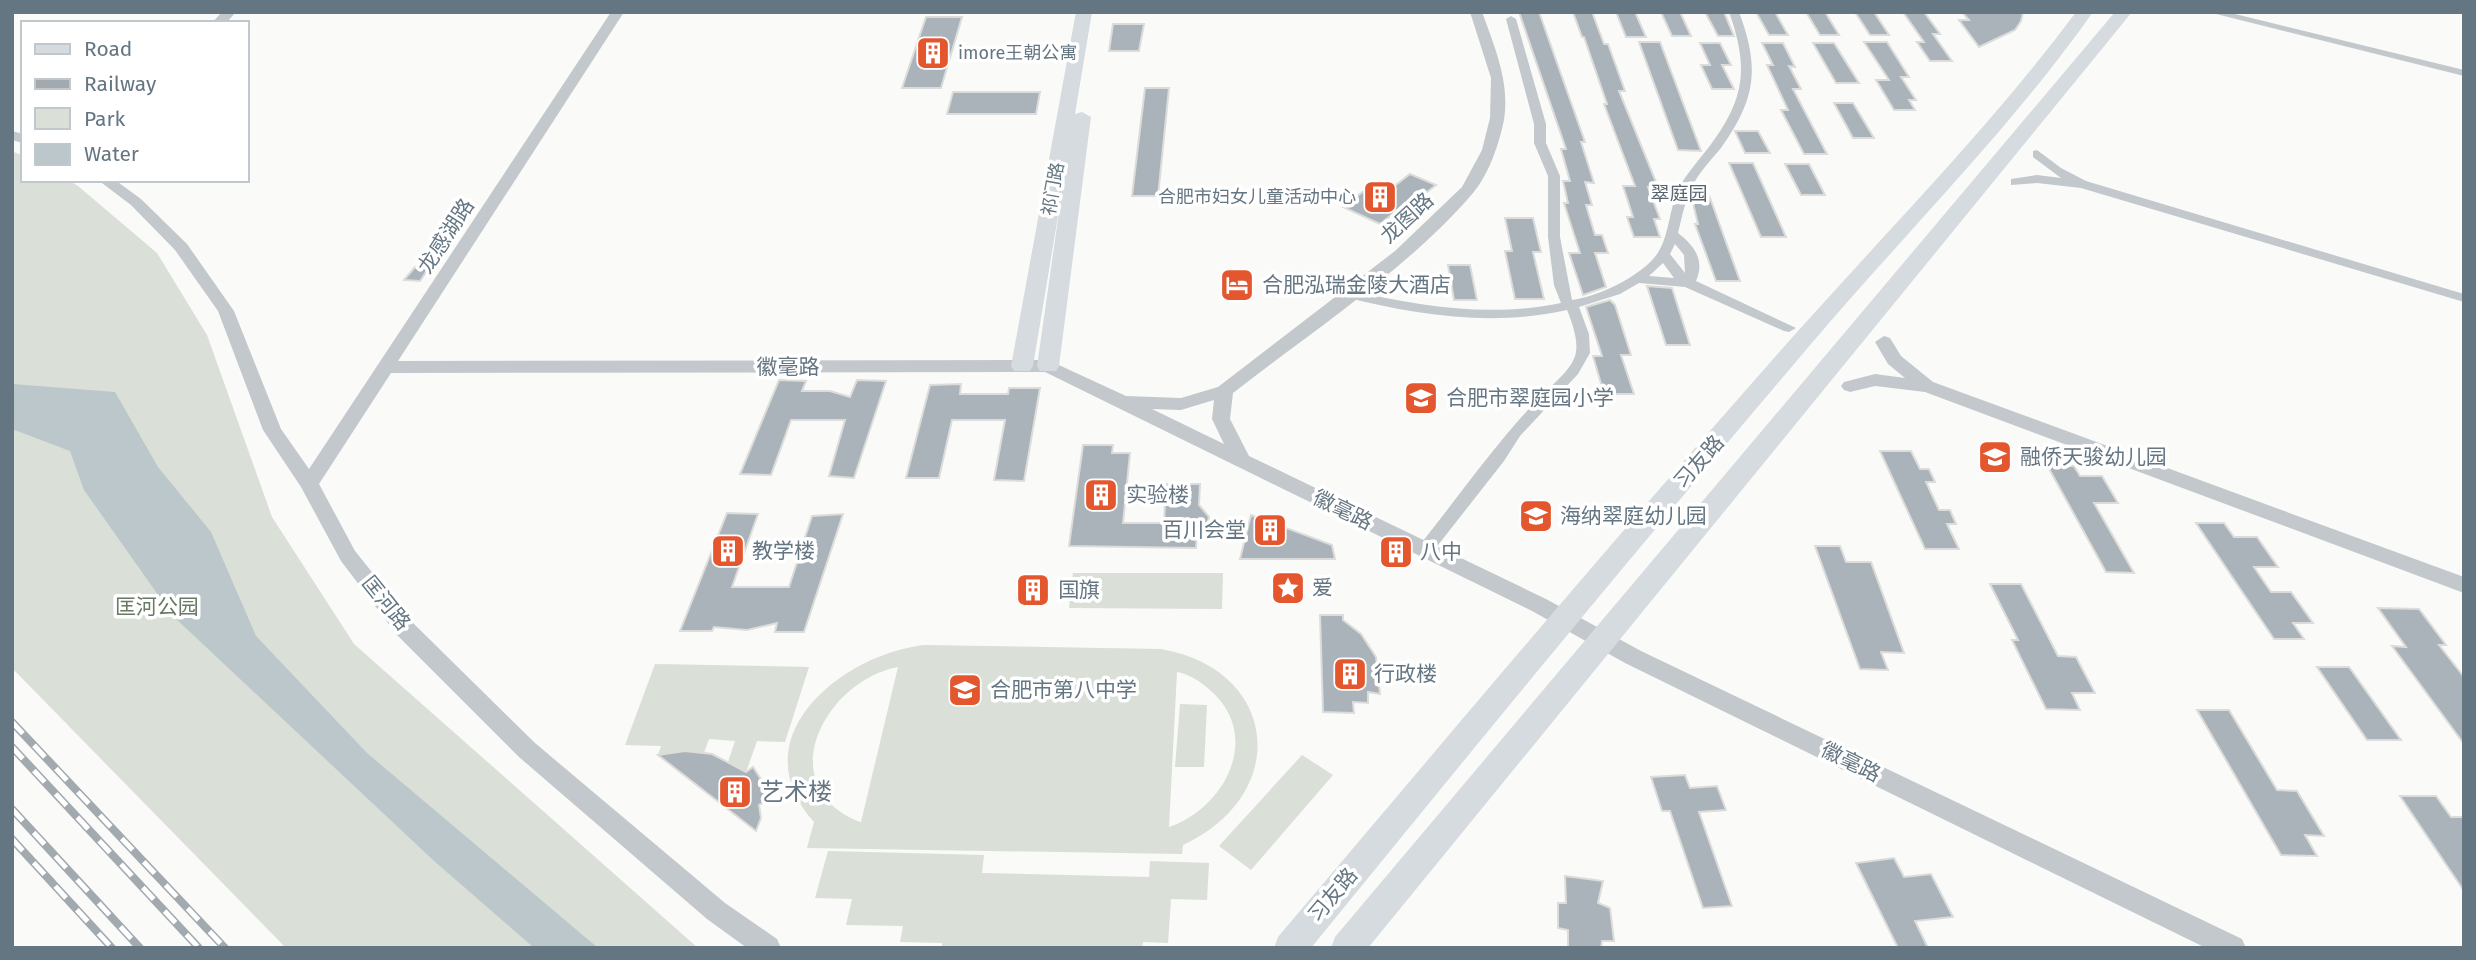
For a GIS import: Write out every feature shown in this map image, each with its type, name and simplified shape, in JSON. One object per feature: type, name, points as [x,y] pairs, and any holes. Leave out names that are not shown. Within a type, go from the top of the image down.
[{"type":"main road","name":"祁门路","points":[[1022,366],[1084,12]]},
{"type":"main road","name":"祁门路","points":[[1048,366],[1095,12]]},
{"type":"main road","name":"习友路","points":[[1347,948],[2124,12]]},
{"type":"main road","name":"习友路","points":[[1290,948],[1563,619],[1806,336],[2008,111],[2080,14]]},
{"type":"street","name":"龙感湖路","points":[[309,484],[618,12]]},
{"type":"street","name":"龙图路","points":[[1224,391],[1429,229],[1468,189],[1489,150],[1497,118],[1498,78],[1476,12]]},
{"type":"street","points":[[1349,294],[1427,310],[1503,314],[1569,304],[1611,294],[1639,279],[1664,255],[1678,201],[1689,180],[1733,124],[1746,96],[1748,74],[1743,34],[1734,12]]},
{"type":"street","points":[[2213,12],[2464,72]]},
{"type":"street","points":[[1425,550],[1499,457],[1515,432],[1571,374],[1583,353],[1582,334],[1561,285],[1554,237],[1554,176],[1540,144],[1540,124],[1511,19]]},
{"type":"street","points":[[2037,155],[2082,184]]},
{"type":"street","points":[[2015,182],[2037,179],[2082,184],[2464,298]]},
{"type":"street","name":"匡河路","points":[[108,182],[136,202],[181,247],[226,311],[272,430],[309,484],[348,556],[405,629],[527,750],[716,911],[768,948]]},
{"type":"street","points":[[1670,233],[1684,242],[1693,256],[1693,274],[1688,283]]},
{"type":"street","points":[[1664,255],[1688,283],[1789,328]]},
{"type":"street","points":[[1639,279],[1688,283]]},
{"type":"street","points":[[1884,342],[1894,360],[1927,386]]},
{"type":"street","name":"徽毫路","points":[[385,367],[1048,366],[2233,948]]},
{"type":"street","points":[[1850,386],[1875,380],[1927,386],[2464,585]]},
{"type":"street","points":[[1118,402],[1181,404],[1224,391],[1221,419],[1242,460]]},
{"type":"green space","name":"匡河公园","points":[[12,151],[21,155],[21,182],[71,182],[157,253],[207,335],[272,517],[354,644],[698,948],[286,948],[12,668]]},
{"type":"green space","points":[[1073,573],[1223,573],[1222,609],[1069,608]]},
{"type":"green space","points":[[924,645],[1161,649],[1201,661],[1230,681],[1249,707],[1257,736],[1255,767],[1242,796],[1218,823],[1183,845],[1182,854],[807,848],[814,822],[794,791],[788,761],[794,732],[809,706],[833,684],[861,665],[892,652]],"holes":[[[898,667],[861,822],[860,822],[833,806],[818,785],[813,761],[818,737],[830,713],[848,692],[871,676]],[[1177,672],[1203,684],[1226,708],[1234,728],[1235,749],[1230,769],[1221,787],[1189,818],[1169,827]]]},
{"type":"green space","points":[[655,664],[809,667],[785,742],[757,741],[746,772],[728,762],[735,741],[709,739],[704,753],[685,751],[658,755],[661,746],[625,745]]},
{"type":"green space","points":[[1180,704],[1207,705],[1204,767],[1175,767]]},
{"type":"green space","points":[[1302,755],[1333,775],[1251,870],[1219,846]]},
{"type":"green space","points":[[828,851],[984,855],[982,873],[1149,877],[1150,861],[1209,863],[1207,900],[1171,899],[1168,943],[1143,942],[1142,948],[942,948],[942,943],[900,942],[903,926],[846,925],[852,899],[815,898]]},
{"type":"water","points":[[12,384],[115,392],[158,467],[211,532],[256,636],[367,753],[598,948],[534,948],[433,860],[173,616],[84,490],[70,451],[12,429]]},
{"type":"building","points":[[1519,12],[1539,12],[1585,142],[1581,142],[1594,183],[1585,182],[1592,205],[1586,205],[1595,235],[1602,235],[1608,253],[1595,253],[1606,287],[1583,295],[1569,253],[1580,253],[1564,203],[1568,203],[1563,181],[1570,181],[1561,149],[1566,149]]},
{"type":"building","points":[[1573,12],[1592,12],[1604,44],[1608,44],[1625,91],[1619,91],[1658,187],[1648,187],[1660,219],[1654,219],[1660,237],[1634,237],[1627,217],[1633,217],[1623,186],[1635,186]]},
{"type":"building","points":[[1616,12],[1635,12],[1646,37],[1626,37]]},
{"type":"building","points":[[1661,12],[1680,12],[1691,36],[1672,36]]},
{"type":"building","points":[[1705,12],[1724,12],[1734,36],[1718,36]]},
{"type":"building","points":[[1756,12],[1775,12],[1788,35],[1769,35]]},
{"type":"building","points":[[1806,12],[1825,12],[1839,35],[1820,35]]},
{"type":"building","points":[[1855,12],[1874,12],[1889,35],[1870,35]]},
{"type":"building","points":[[1903,12],[1924,12],[1940,34],[1933,34],[1952,61],[1930,61],[1917,42],[1924,42]]},
{"type":"building","points":[[1962,12],[2023,12],[2015,30],[1979,47],[1959,20],[1969,20]]},
{"type":"building","name":"imore王朝公寓","points":[[926,17],[962,17],[941,88],[902,88]]},
{"type":"building","points":[[1113,24],[1144,24],[1139,51],[1109,51]]},
{"type":"building","points":[[1639,42],[1660,42],[1701,151],[1678,150]]},
{"type":"building","points":[[1864,42],[1887,42],[1909,77],[1901,77],[1916,100],[1909,100],[1915,110],[1894,110],[1876,80],[1889,80]]},
{"type":"building","points":[[1700,43],[1720,43],[1731,65],[1722,65],[1734,89],[1712,89],[1701,65],[1710,65]]},
{"type":"building","points":[[1762,43],[1783,43],[1795,67],[1789,66],[1801,89],[1793,89],[1827,154],[1804,154],[1781,110],[1788,110],[1767,65],[1773,65]]},
{"type":"building","points":[[1813,43],[1834,43],[1859,83],[1836,83]]},
{"type":"building","points":[[1145,88],[1169,88],[1158,196],[1132,196]]},
{"type":"building","points":[[953,92],[1040,92],[1036,114],[947,114]]},
{"type":"building","points":[[1834,103],[1853,103],[1874,138],[1853,138]]},
{"type":"building","points":[[1735,131],[1758,131],[1770,153],[1745,153]]},
{"type":"building","points":[[1729,163],[1753,163],[1786,237],[1761,237]]},
{"type":"building","points":[[1785,164],[1809,164],[1825,195],[1801,195]]},
{"type":"building","name":"合肥市妇女儿童活动中心","points":[[1410,174],[1436,185],[1418,199],[1414,197],[1380,224],[1343,207],[1369,187],[1384,194]]},
{"type":"building","points":[[1691,195],[1709,195],[1740,281],[1716,281],[1695,224],[1698,224]]},
{"type":"building","points":[[1505,218],[1533,218],[1541,252],[1533,252],[1544,299],[1515,299],[1505,251],[1512,251]]},
{"type":"building","points":[[1448,265],[1470,265],[1477,300],[1454,300]]},
{"type":"building","points":[[430,266],[420,281],[404,280],[415,267]]},
{"type":"building","points":[[1647,286],[1672,288],[1690,345],[1666,345]]},
{"type":"building","points":[[1610,300],[1615,305],[1631,355],[1621,355],[1634,394],[1604,394],[1593,356],[1602,356],[1586,307]]},
{"type":"building","name":"教学楼","points":[[779,380],[806,381],[802,391],[830,391],[850,397],[857,380],[886,381],[854,478],[829,476],[845,420],[791,420],[771,475],[740,474]]},
{"type":"building","points":[[961,384],[960,394],[1008,394],[1009,388],[1040,388],[1024,481],[994,480],[1005,420],[952,420],[939,478],[906,478],[930,385]]},
{"type":"building","name":"实验楼","points":[[1083,445],[1113,445],[1112,453],[1130,453],[1123,523],[1164,523],[1166,484],[1200,484],[1199,505],[1209,517],[1206,529],[1197,534],[1196,548],[1069,546]]},
{"type":"building","points":[[1880,451],[1911,451],[1920,469],[1929,469],[1935,482],[1926,482],[1939,510],[1950,510],[1956,524],[1947,524],[1959,549],[1925,549]]},
{"type":"building","points":[[2047,465],[2074,466],[2080,476],[2102,476],[2118,503],[2094,503],[2134,573],[2106,572]]},
{"type":"building","name":"教学楼","points":[[727,513],[758,514],[732,587],[789,587],[812,516],[843,514],[804,632],[775,632],[777,623],[747,630],[714,627],[712,631],[680,631]]},
{"type":"building","name":"百川会堂","points":[[1251,515],[1332,545],[1335,559],[1240,559]]},
{"type":"building","points":[[2196,523],[2224,523],[2234,537],[2257,537],[2278,567],[2254,567],[2271,592],[2291,592],[2313,623],[2293,623],[2304,639],[2274,639]]},
{"type":"building","points":[[1815,546],[1840,546],[1846,562],[1871,562],[1904,653],[1881,652],[1888,670],[1860,669]]},
{"type":"building","name":"国旗","points":[[1020,580],[1048,581],[1045,599],[1017,599]]},
{"type":"building","points":[[1990,584],[2021,584],[2058,656],[2076,657],[2095,693],[2072,693],[2080,710],[2046,709],[2012,640],[2018,640]]},
{"type":"building","points":[[2378,608],[2419,609],[2446,645],[2439,645],[2464,677],[2464,744],[2392,646],[2406,647]]},
{"type":"building","name":"行政楼","points":[[1320,615],[1343,615],[1343,620],[1361,634],[1376,657],[1380,694],[1368,692],[1368,703],[1353,702],[1354,713],[1323,712]]},
{"type":"building","points":[[2317,667],[2349,667],[2401,740],[2367,740]]},
{"type":"building","points":[[2197,710],[2229,710],[2277,790],[2297,791],[2324,836],[2305,835],[2317,856],[2281,855]]},
{"type":"building","name":"艺术楼","points":[[685,751],[712,754],[746,772],[753,767],[764,784],[768,800],[759,805],[761,818],[756,831],[658,755]]},
{"type":"building","points":[[1685,775],[1690,788],[1717,786],[1726,810],[1699,812],[1732,906],[1703,908],[1670,811],[1662,811],[1651,777]]},
{"type":"building","points":[[2400,796],[2436,796],[2451,817],[2464,817],[2464,891]]},
{"type":"building","points":[[1894,858],[1904,877],[1931,874],[1953,917],[1915,921],[1928,948],[1898,948],[1856,863]]},
{"type":"building","points":[[1565,876],[1603,881],[1598,903],[1610,908],[1614,941],[1602,941],[1601,948],[1568,948],[1568,930],[1558,928],[1558,903],[1566,903]]},
{"type":"railway","points":[[12,722],[225,948]]},
{"type":"railway","points":[[12,747],[199,948]]},
{"type":"railway","points":[[12,809],[140,948]]},
{"type":"railway","points":[[12,839],[112,948]]},
{"type":"place","name":"imore王朝公寓","points":[[933,53]]},
{"type":"place","name":"合肥市妇女儿童活动中心","points":[[1380,197]]},
{"type":"place","name":"合肥泓瑞金陵大酒店","points":[[1237,285]]},
{"type":"place","name":"合肥市翠庭园小学","points":[[1421,398]]},
{"type":"place","name":"融侨天骏幼儿园","points":[[1995,457]]},
{"type":"place","name":"实验楼","points":[[1101,495]]},
{"type":"place","name":"海纳翠庭幼儿园","points":[[1536,516]]},
{"type":"place","name":"百川会堂","points":[[1270,530]]},
{"type":"place","name":"教学楼","points":[[728,551]]},
{"type":"place","name":"八中","points":[[1396,552]]},
{"type":"place","name":"爱","points":[[1288,588]]},
{"type":"place","name":"国旗","points":[[1033,590]]},
{"type":"place","name":"行政楼","points":[[1350,674]]},
{"type":"place","name":"合肥市第八中学","points":[[965,690]]},
{"type":"place","name":"艺术楼","points":[[735,792]]},
{"type":"district","name":"翠庭园","points":[[1679,193]]}]
